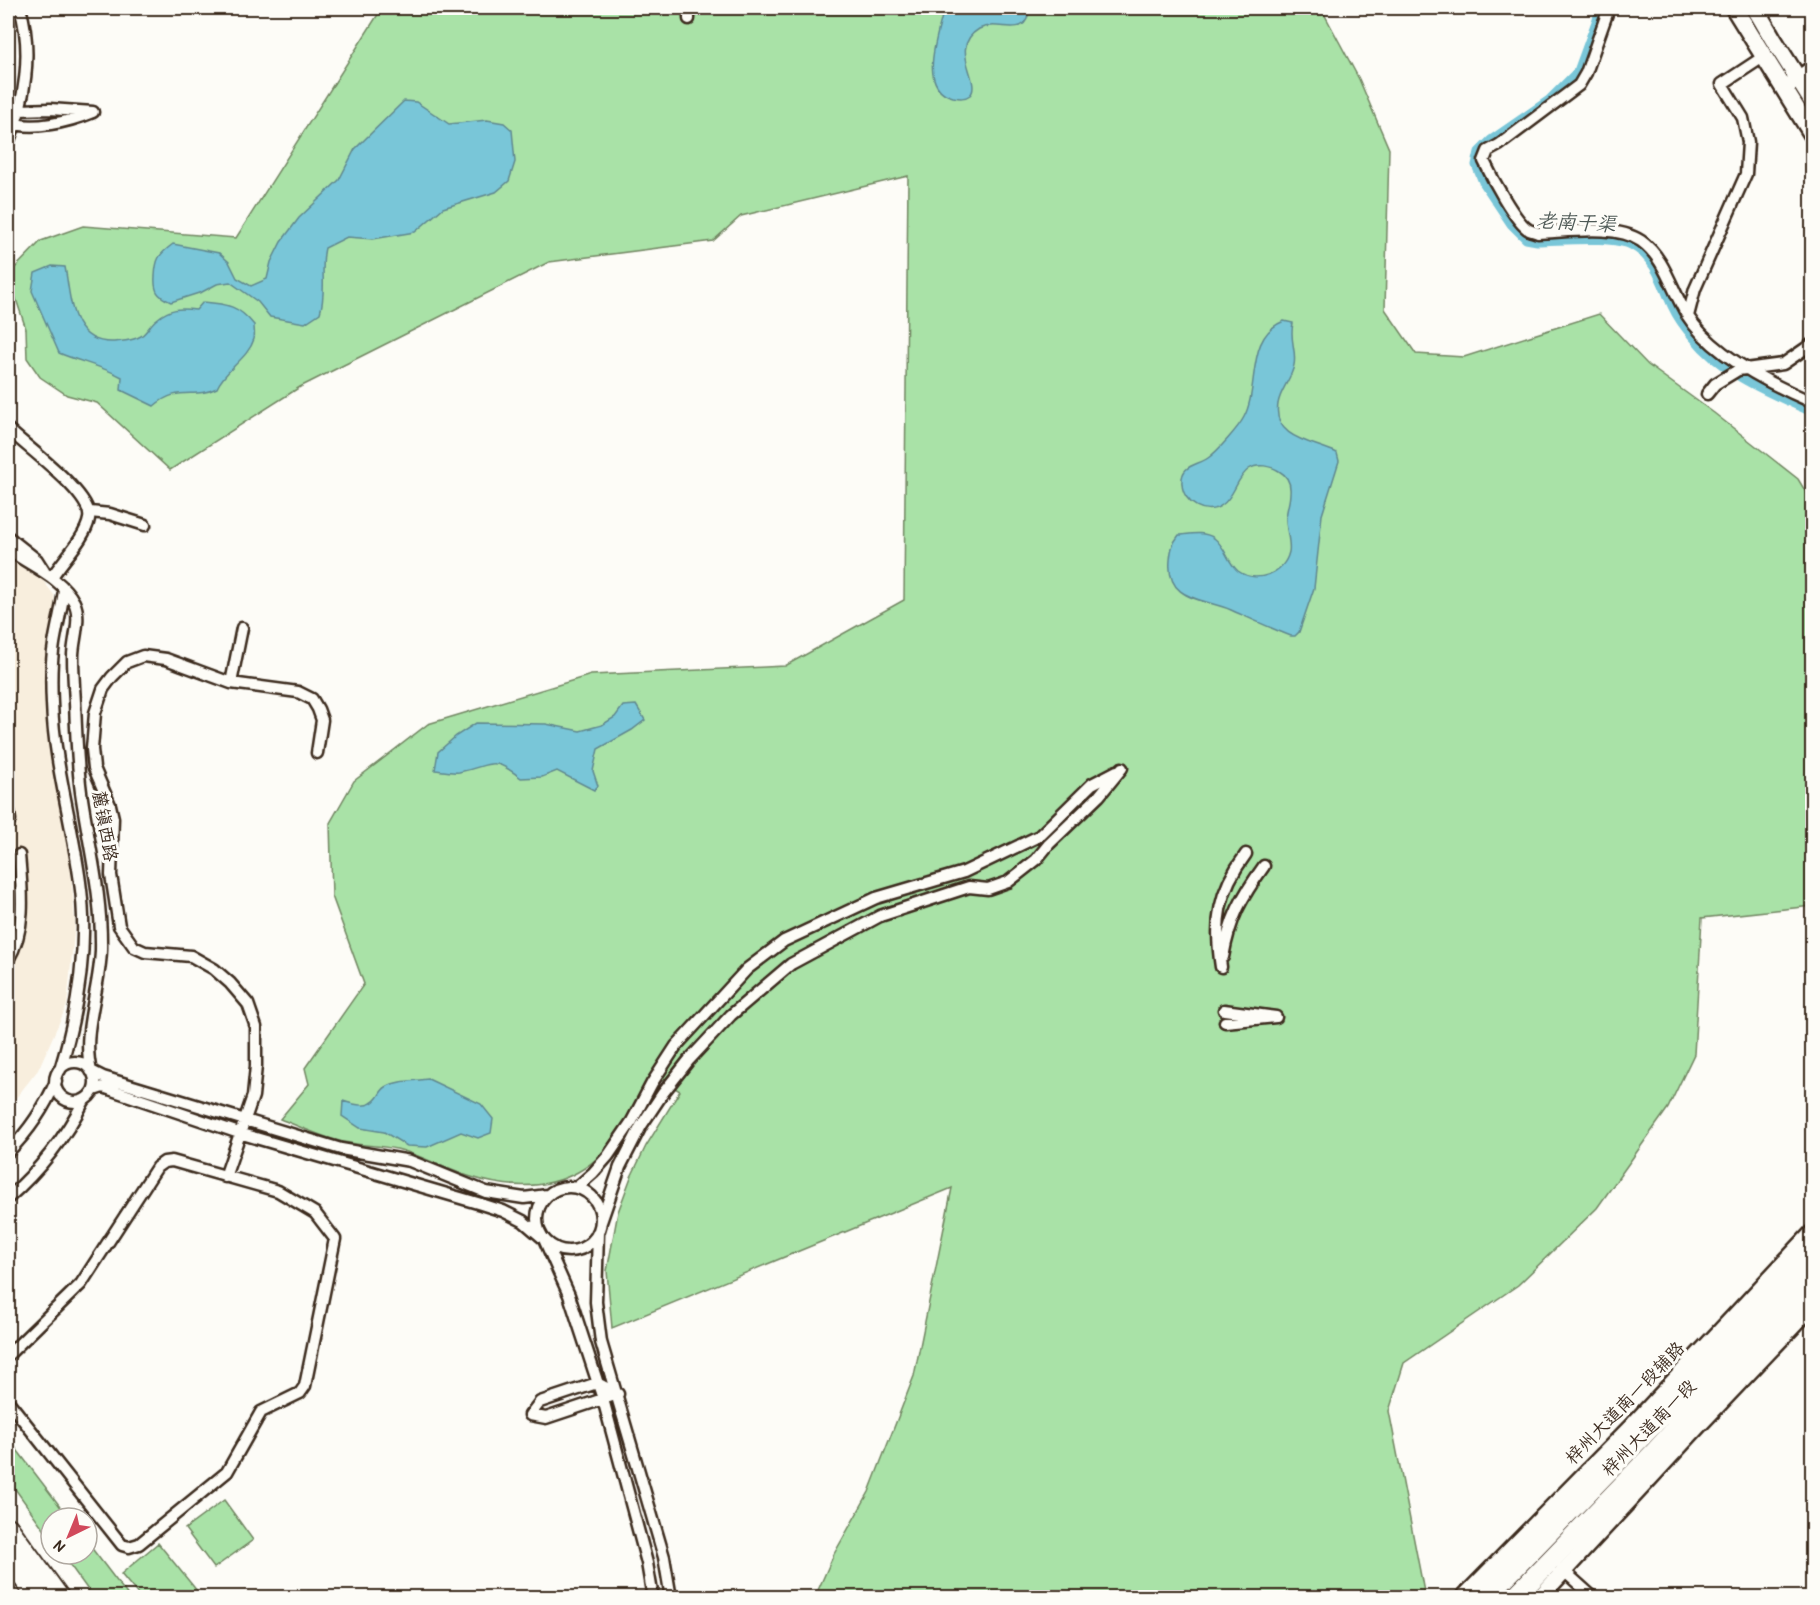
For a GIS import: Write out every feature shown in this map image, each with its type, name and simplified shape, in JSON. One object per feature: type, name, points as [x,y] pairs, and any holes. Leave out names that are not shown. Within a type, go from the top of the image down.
[{"type":"highway","name":"梓州大道南一段","points":[[1485,1598],[1812,1257]]},
{"type":"highway","name":"梓州大道南一段","points":[[1514,1598],[1721,1382],[1812,1282]]},
{"type":"highway","points":[[8,1528],[59,1598]]},
{"type":"highway","points":[[8,1556],[38,1598]]},
{"type":"main road","points":[[1734,8],[1812,134]]},
{"type":"main road","points":[[1755,8],[1812,101]]},
{"type":"main road","points":[[1784,89],[1812,69]]},
{"type":"main road","name":"梓州大道南一段辅路","points":[[1463,1598],[1629,1429],[1812,1233]]},
{"type":"main road","points":[[1773,1298],[1812,1249]]},
{"type":"main road","points":[[1539,1598],[1812,1306]]},
{"type":"main road","points":[[1699,1425],[1721,1382]]},
{"type":"street","points":[[8,143],[10,121],[20,110],[27,58],[24,21],[20,8]]},
{"type":"street","points":[[1609,8],[1586,73],[1579,85],[1508,139],[1488,151],[1484,161],[1491,176],[1521,223],[1530,231],[1538,233],[1610,231],[1626,234],[1641,241],[1654,252],[1688,316],[1711,343],[1742,370],[1812,402]]},
{"type":"street","points":[[1688,316],[1695,289],[1746,174],[1748,142],[1743,118],[1722,84],[1763,57]]},
{"type":"street","points":[[10,121],[50,124],[73,120],[93,112],[50,109],[20,110]]},
{"type":"street","points":[[1707,394],[1722,379],[1742,370],[1783,364],[1812,344]]},
{"type":"street","points":[[8,429],[63,477],[81,496],[90,512],[87,527],[48,574]]},
{"type":"street","points":[[90,512],[110,514],[144,525]]},
{"type":"street","points":[[8,537],[33,556],[48,574]]},
{"type":"street","points":[[8,549],[48,574]]},
{"type":"street","name":"麓镇西路","points":[[48,574],[75,605],[77,616],[73,654],[78,757],[81,794],[98,883],[101,922],[100,971],[87,1052],[91,1071]]},
{"type":"street","points":[[8,1152],[19,1141],[45,1104],[58,1075],[76,1002],[82,963],[81,884],[56,743],[52,703],[53,647],[64,590]]},
{"type":"street","points":[[231,683],[242,628]]},
{"type":"street","points":[[225,1177],[253,1096],[256,1066],[255,1027],[248,1004],[214,969],[191,957],[145,952],[126,938],[119,926],[111,875],[113,818],[110,805],[94,768],[92,749],[95,713],[103,689],[127,662],[143,656],[166,659],[231,683],[298,692],[312,699],[322,720],[317,753]]},
{"type":"street","points":[[8,1198],[46,1158],[75,1119],[88,1097],[95,1083],[87,1066],[75,1063],[69,1064],[58,1075],[58,1091],[65,1099],[75,1102],[88,1097],[94,1090],[103,1088],[239,1133],[503,1211],[523,1221],[554,1247],[567,1251],[579,1249],[590,1243],[599,1227],[620,1167],[637,1124],[652,1083],[676,1046],[747,969],[784,941],[876,898],[964,872],[1039,836],[1092,784],[1122,768],[1099,796],[1049,844],[1036,860],[1008,882],[988,889],[969,887],[880,916],[791,964],[731,1015],[689,1060],[637,1124],[593,1173],[576,1188]]},
{"type":"street","points":[[8,806],[10,820]]},
{"type":"street","points":[[1246,854],[1225,890],[1218,915],[1217,941],[1221,967],[1232,920],[1242,896],[1264,866]]},
{"type":"street","points":[[8,960],[20,928],[23,900],[19,855]]},
{"type":"street","points":[[1224,1010],[1276,1017],[1225,1022]]},
{"type":"street","points":[[91,1071],[103,1077],[341,1149],[410,1161],[486,1192],[524,1198],[547,1195]]},
{"type":"street","points":[[337,1162],[341,1149]]},
{"type":"street","points":[[8,1355],[81,1284],[157,1167],[164,1162],[172,1161],[278,1191],[315,1213],[335,1239],[305,1386],[300,1393],[261,1412],[232,1465],[220,1480],[139,1544],[129,1547],[122,1545],[8,1401]]},
{"type":"street","points":[[654,1598],[647,1563],[603,1399],[569,1295],[538,1229],[537,1216],[540,1205],[547,1195],[556,1189],[576,1188],[586,1192],[595,1200],[600,1210],[596,1293],[601,1342],[664,1557],[671,1598]]},
{"type":"street","points":[[481,1204],[486,1192]]},
{"type":"street","points":[[597,1383],[618,1394],[546,1418],[530,1415],[540,1402],[597,1383]]},
{"type":"street","points":[[1564,1571],[1594,1598]]},
{"type":"shaded area","points":[[8,553],[41,578],[54,595],[56,614],[52,746],[70,857],[75,923],[67,1005],[38,1070],[8,1108]]},
{"type":"green space","points":[[382,8],[1321,8],[1359,79],[1389,149],[1385,309],[1416,354],[1464,357],[1599,314],[1648,365],[1798,479],[1812,502],[1812,906],[1702,918],[1694,1054],[1668,1108],[1597,1208],[1518,1285],[1404,1363],[1389,1411],[1425,1597],[815,1597],[834,1554],[869,1492],[914,1376],[952,1188],[612,1328],[607,1271],[618,1212],[646,1146],[680,1091],[651,1074],[621,1131],[606,1150],[590,1164],[572,1175],[554,1182],[534,1185],[491,1182],[460,1173],[404,1151],[344,1142],[280,1119],[309,1084],[305,1068],[364,984],[332,896],[330,823],[354,781],[428,724],[591,675],[785,666],[904,600],[908,176],[741,216],[713,241],[549,262],[300,387],[170,470],[97,403],[67,395],[40,377],[27,358],[26,329],[8,275],[41,241],[83,226],[236,238]]},
{"type":"green space","points":[[8,1438],[60,1506],[39,1506],[39,1522],[8,1479]]},
{"type":"green space","points":[[224,1500],[253,1540],[214,1568],[185,1529]]},
{"type":"green space","points":[[158,1543],[202,1597],[140,1597],[121,1574]]},
{"type":"green space","points":[[99,1558],[129,1597],[93,1597],[71,1566],[99,1566]]},
{"type":"water","points":[[944,8],[1029,8],[1027,18],[1018,27],[987,26],[979,29],[970,37],[966,46],[966,55],[973,89],[970,95],[964,98],[953,97],[942,92],[935,83],[933,58]]},
{"type":"water","points":[[404,101],[416,102],[449,124],[487,120],[504,123],[512,130],[515,162],[509,181],[496,192],[443,208],[415,232],[373,239],[347,237],[325,248],[320,313],[305,323],[270,317],[258,302],[230,282],[217,284],[202,292],[171,302],[162,298],[157,292],[155,270],[157,261],[161,254],[173,244],[219,253],[229,262],[237,278],[251,286],[267,279],[271,262],[281,242],[299,218],[339,180],[355,149]]},
{"type":"water","points":[[52,266],[65,267],[75,317],[89,335],[100,341],[135,339],[166,313],[180,309],[196,310],[203,302],[226,305],[238,310],[254,325],[254,339],[247,352],[225,375],[217,388],[200,393],[171,396],[154,406],[121,390],[122,377],[59,353],[32,291],[35,273]]},
{"type":"water","points":[[1284,321],[1293,323],[1295,360],[1291,375],[1279,399],[1278,416],[1288,432],[1337,453],[1339,461],[1322,515],[1314,588],[1299,632],[1295,636],[1189,596],[1180,591],[1170,574],[1171,550],[1179,535],[1201,534],[1214,538],[1238,571],[1253,577],[1268,575],[1286,560],[1289,552],[1286,520],[1290,489],[1285,475],[1268,467],[1253,467],[1241,477],[1233,492],[1222,505],[1209,509],[1203,509],[1191,502],[1183,491],[1182,484],[1182,477],[1186,469],[1212,455],[1228,439],[1244,417],[1252,391],[1258,350],[1272,328]]},
{"type":"water","points":[[636,705],[645,720],[598,749],[593,771],[598,786],[594,790],[557,771],[542,777],[521,778],[496,764],[459,772],[435,770],[438,752],[476,723],[546,724],[580,731],[602,725],[615,717],[623,706]]},
{"type":"water","points":[[428,1079],[481,1104],[493,1119],[491,1133],[478,1138],[461,1132],[427,1147],[407,1146],[384,1132],[360,1128],[342,1116],[343,1101],[357,1105],[370,1104],[383,1089],[390,1085]]},
{"type":"waterway","name":"老南干渠","points":[[1601,8],[1578,71],[1549,100],[1491,140],[1479,152],[1476,165],[1483,182],[1511,224],[1526,239],[1613,241],[1633,246],[1641,251],[1653,265],[1679,318],[1705,350],[1718,362],[1748,382],[1812,412]]}]
